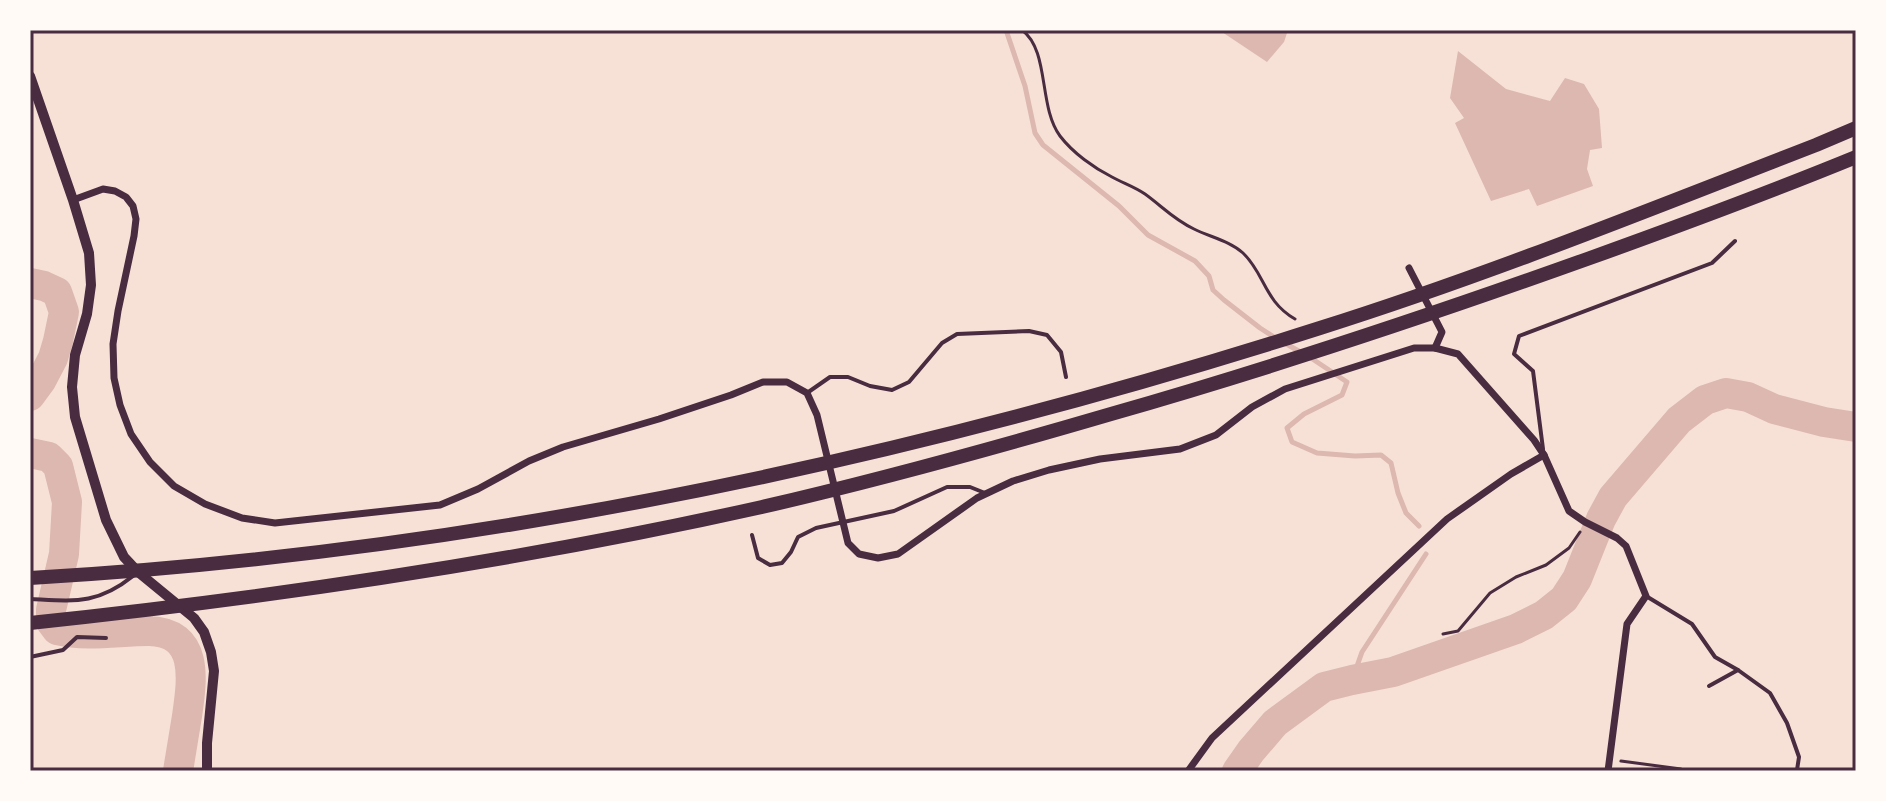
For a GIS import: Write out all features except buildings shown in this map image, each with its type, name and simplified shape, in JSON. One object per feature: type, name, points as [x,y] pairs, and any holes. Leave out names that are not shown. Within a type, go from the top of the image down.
[{"type":"highway","points":[[30,578],[253,560],[436,536],[653,499],[942,435],[1321,328],[1496,268],[1856,128]]},
{"type":"highway","points":[[30,623],[255,596],[453,566],[758,508],[906,472],[1327,350],[1741,203],[1856,157]]},
{"type":"main road","points":[[30,76],[89,253],[91,285],[87,314],[75,355],[72,387],[75,417],[106,520],[124,557],[194,618],[204,632],[214,671],[207,771]]},
{"type":"street","points":[[73,200],[103,189],[126,197],[133,206],[136,219],[134,236],[113,344],[114,378],[131,434],[150,462],[174,486],[205,504],[242,518],[275,523],[440,505],[563,447],[659,419],[763,382],[787,382],[807,393],[817,415],[848,543],[859,554],[878,558],[898,554],[977,498],[1013,481],[1100,459],[1180,449],[1216,435],[1252,407],[1285,389],[1414,348],[1435,348],[1458,354],[1534,440],[1569,511],[1626,546],[1646,596],[1627,624],[1608,771]]},
{"type":"street","points":[[1409,268],[1442,332],[1435,348]]},
{"type":"street","points":[[1188,771],[1212,738],[1447,519],[1544,455]]},
{"type":"lane","points":[[1544,455],[1533,371],[1514,354],[1519,336],[1712,263],[1735,241]]},
{"type":"lane","points":[[807,393],[830,377],[848,377],[892,390],[909,382],[942,343],[957,334],[1029,331],[1047,335],[1061,352],[1066,377]]},
{"type":"lane","points":[[752,535],[758,558],[770,565],[782,563],[798,537],[816,528],[894,511],[947,487],[970,487],[988,493]]},
{"type":"lane","points":[[30,599],[71,601],[97,597],[117,589],[138,572]]},
{"type":"lane","points":[[1646,596],[1692,624],[1715,657],[1770,693],[1787,723],[1799,757],[1797,771]]},
{"type":"lane","points":[[30,657],[63,650],[77,637],[106,638]]},
{"type":"lane","points":[[1709,686],[1738,670]]},
{"type":"path","points":[[1022,30],[1029,35],[1038,57],[1049,117],[1059,136],[1074,152],[1109,176],[1143,192],[1171,217],[1241,251],[1251,262],[1272,300],[1302,324]]},
{"type":"path","points":[[1443,634],[1458,631],[1490,593],[1516,577],[1546,565],[1569,548],[1580,531],[1582,520]]},
{"type":"path","points":[[1609,759],[1692,771]]},
{"type":"shaded area","points":[[1219,30],[1288,30],[1284,42],[1267,62]]},
{"type":"shaded area","points":[[1458,51],[1506,89],[1550,101],[1565,78],[1584,84],[1599,109],[1602,148],[1590,150],[1587,169],[1593,186],[1537,206],[1529,189],[1491,201],[1455,123],[1464,118],[1450,98]]},
{"type":"waterway","points":[[1006,30],[1025,86],[1035,133],[1043,145],[1119,206],[1148,235],[1195,261],[1209,276],[1213,290],[1274,337]]},
{"type":"waterway","points":[[30,283],[57,292],[64,312],[53,358],[30,396]]},
{"type":"waterway","points":[[1283,342],[1302,353]]},
{"type":"waterway","points":[[1311,358],[1347,382],[1342,395],[1304,414],[1287,428],[1292,442],[1317,453],[1381,455],[1391,463],[1406,513],[1419,526]]},
{"type":"waterway","points":[[1237,771],[1275,723],[1324,687],[1393,672],[1516,629],[1544,615],[1564,599],[1577,579],[1613,497],[1679,420],[1705,400],[1726,393],[1748,397],[1774,409],[1856,427]]},
{"type":"waterway","points":[[30,453],[49,457],[58,466],[67,502],[64,554],[51,610],[51,622],[57,630],[92,633],[149,631],[165,634],[185,649],[191,674],[178,771]]},
{"type":"waterway","points":[[1352,680],[1362,652],[1426,554]]}]
